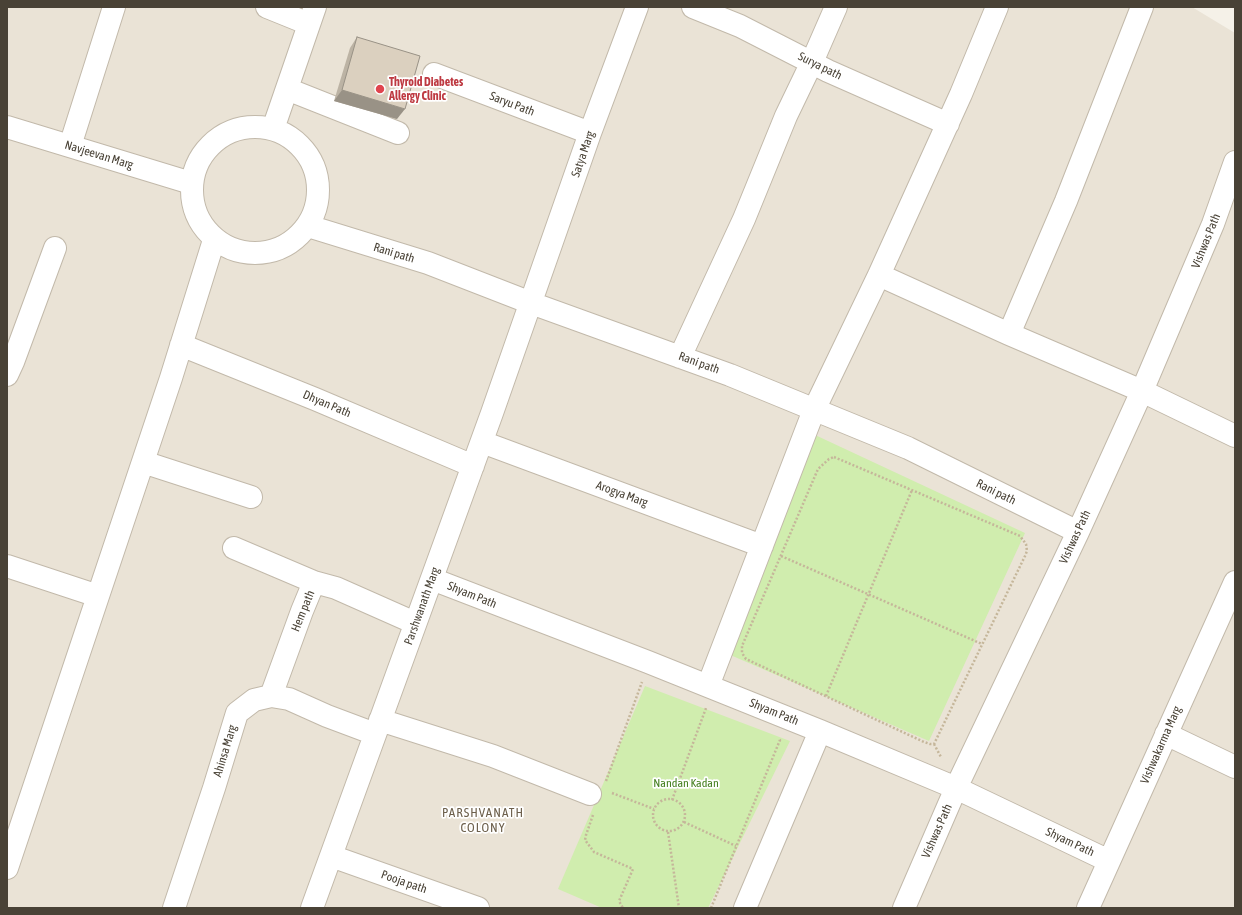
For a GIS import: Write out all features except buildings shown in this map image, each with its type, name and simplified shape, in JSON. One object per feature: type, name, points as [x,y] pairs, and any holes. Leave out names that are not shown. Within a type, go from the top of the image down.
[{"type":"street","points":[[70,146],[114,7]]},
{"type":"street","points":[[267,7],[312,15],[273,129]]},
{"type":"street","name":"Satya Marg","points":[[531,303],[590,134],[638,7]]},
{"type":"street","name":"Surya path","points":[[693,7],[740,26],[812,62],[948,124]]},
{"type":"street","points":[[680,356],[744,219],[786,116],[836,7]]},
{"type":"street","points":[[704,695],[814,410],[879,275],[948,124],[998,7]]},
{"type":"street","points":[[1009,334],[1066,200],[1142,7]]},
{"type":"street","name":"Saryu Path","points":[[434,74],[590,134]]},
{"type":"street","points":[[286,88],[398,133]]},
{"type":"street","points":[[254,126],[273,129],[288,136],[302,147],[311,161],[317,177],[319,194],[315,211],[308,226],[296,239],[281,249],[264,253],[246,254],[230,249],[214,240],[201,224],[192,204],[191,183],[196,165],[205,149],[219,137],[236,129],[254,126]]},
{"type":"street","name":"Navjeevan Marg","points":[[7,127],[191,183]]},
{"type":"street","name":"Vishwas Path","points":[[904,908],[956,788],[1078,532],[1142,391],[1213,224],[1235,162]]},
{"type":"street","name":"Rani path","points":[[308,226],[428,263],[531,303],[730,375],[908,448],[1078,532]]},
{"type":"street","points":[[7,868],[143,462],[214,240]]},
{"type":"street","points":[[7,375],[14,362],[55,248]]},
{"type":"street","points":[[879,275],[1009,334],[1142,391],[1235,436]]},
{"type":"street","name":"Parshwanath Marg","points":[[312,908],[482,442],[531,303]]},
{"type":"street","name":"Dhyan Path","points":[[181,346],[315,399],[473,466]]},
{"type":"street","name":"Arogya Marg","points":[[482,442],[762,546]]},
{"type":"street","points":[[143,462],[251,497]]},
{"type":"street","points":[[234,548],[314,582]]},
{"type":"street","points":[[7,566],[98,596]]},
{"type":"street","name":"Shyam Path","points":[[432,579],[704,695],[820,731],[956,788],[1109,861]]},
{"type":"street","name":"Hem path","points":[[271,696],[314,582],[336,588],[415,623]]},
{"type":"street","name":"Vishwakarma Marg","points":[[1088,908],[1166,734],[1230,604],[1235,582]]},
{"type":"street","name":"Ahinsa Marg","points":[[174,908],[237,713],[254,700],[271,696],[289,699],[327,716],[493,756],[600,794]]},
{"type":"street","points":[[745,908],[820,731]]},
{"type":"street","points":[[1166,734],[1235,767]]},
{"type":"street","name":"Pooja path","points":[[331,856],[478,908]]},
{"type":"path","points":[[834,458],[912,490],[1020,536],[1026,544],[1027,551],[934,744],[924,742],[746,659],[742,653],[742,646],[818,469],[829,459],[834,458]]},
{"type":"path","points":[[826,696],[912,490]]},
{"type":"path","points":[[781,555],[982,644]]},
{"type":"path","points":[[623,908],[620,901],[633,869],[594,852],[585,840],[600,794],[643,679]]},
{"type":"path","points":[[672,800],[707,707],[704,695]]},
{"type":"path","points":[[711,908],[780,740],[772,737]]},
{"type":"path","points":[[600,794],[654,809]]},
{"type":"path","points":[[672,800],[676,801],[683,808],[685,812],[684,822],[678,829],[668,832],[663,831],[655,824],[653,814],[654,809],[661,801],[672,800]]},
{"type":"path","points":[[684,822],[736,846]]},
{"type":"path","points":[[668,832],[679,908]]},
{"type":"shaded area","points":[[7,7],[1192,7],[1235,33],[1235,908],[7,908]]},
{"type":"green space","points":[[813,434],[1025,533],[929,741],[728,654]]},
{"type":"green space","name":"Nandan Kadan","points":[[645,686],[790,741],[708,908],[602,908],[558,889]]},
{"type":"place","name":"Thyroid Diabetes Allergy Clinic","points":[[380,89]]},
{"type":"district","name":"PARSHVANATH COLONY","points":[[483,820]]}]
